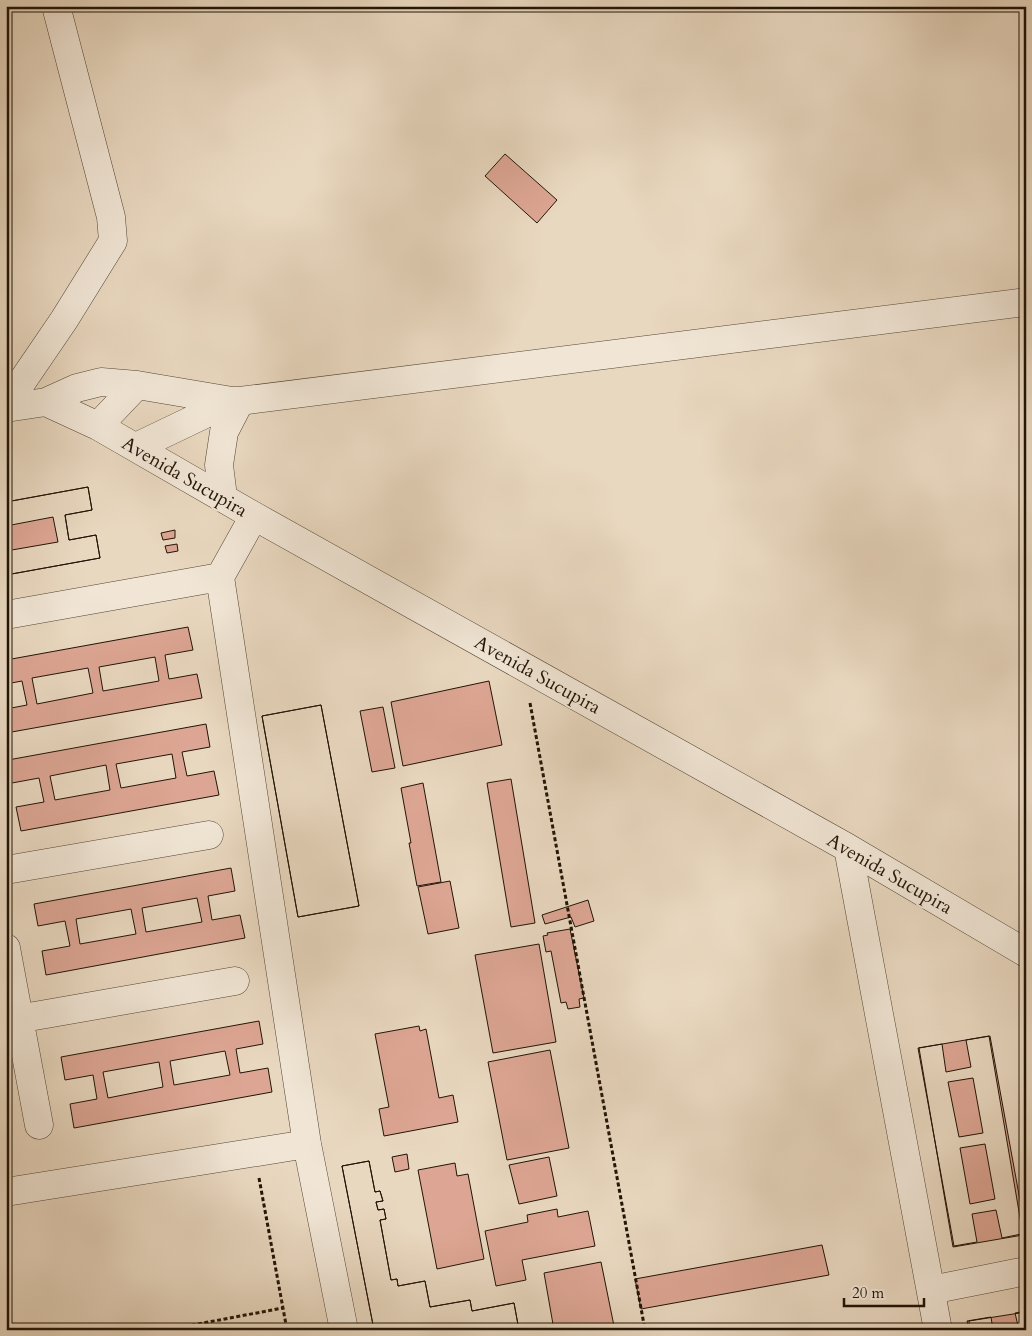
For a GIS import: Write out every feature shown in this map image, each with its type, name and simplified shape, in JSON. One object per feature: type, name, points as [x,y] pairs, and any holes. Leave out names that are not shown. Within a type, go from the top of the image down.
[{"type":"street","points":[[6,406],[64,320],[113,241],[111,217],[56,6]]},
{"type":"street","points":[[6,406],[46,402],[77,388],[101,382],[137,385],[236,401],[1026,302]]},
{"type":"street","points":[[98,426],[137,385]]},
{"type":"street","points":[[136,447],[236,401]]},
{"type":"street","points":[[223,497],[219,465],[224,432],[236,401]]},
{"type":"street","name":"Avenida Sucupira","points":[[46,402],[98,426],[136,447],[254,516],[848,848],[1026,953]]},
{"type":"street","points":[[254,516],[220,577],[307,1144],[344,1330]]},
{"type":"street","points":[[6,616],[220,577]]},
{"type":"street","points":[[6,870],[209,834]]},
{"type":"street","points":[[848,848],[938,1330]]},
{"type":"street","points":[[6,948],[13,1020],[38,1125]]},
{"type":"street","points":[[13,1020],[235,982]]},
{"type":"street","points":[[6,1192],[307,1144]]},
{"type":"street","points":[[931,1290],[1026,1272]]},
{"type":"path","points":[[530,703],[645,1330]]},
{"type":"path","points":[[254,1153],[287,1330]]},
{"type":"path","points":[[166,1330],[283,1308]]},
{"type":"building","points":[[505,154],[557,200],[537,223],[485,176]]},
{"type":"building","points":[[88,487],[92,510],[65,515],[69,540],[96,535],[100,558],[6,575],[6,551],[58,542],[53,517],[6,526],[6,502]]},
{"type":"building","points":[[88,487],[92,510],[65,515],[69,540],[96,535],[100,558],[6,575],[6,502]]},
{"type":"building","points":[[175,530],[175,538],[163,540],[161,533]]},
{"type":"building","points":[[177,544],[178,551],[167,553],[165,546]]},
{"type":"building","points":[[188,627],[193,650],[165,655],[169,679],[197,674],[202,698],[6,733],[6,709],[27,705],[22,681],[6,684],[6,660]],"holes":[[[155,657],[159,681],[103,691],[99,667]],[[88,668],[93,693],[37,704],[32,678]]]},
{"type":"building","points":[[489,681],[502,745],[403,766],[391,702]]},
{"type":"building","points":[[321,705],[359,906],[298,917],[262,716]]},
{"type":"building","points":[[321,705],[359,906],[298,917],[262,716]]},
{"type":"building","points":[[383,707],[395,768],[372,772],[360,711]]},
{"type":"building","points":[[206,724],[210,747],[182,752],[187,776],[214,771],[219,795],[21,831],[16,807],[44,802],[39,778],[12,783],[8,760]],"holes":[[[172,754],[176,778],[121,788],[116,764]],[[106,765],[110,790],[55,800],[50,776]]]},
{"type":"building","points":[[511,779],[535,923],[511,927],[487,783]]},
{"type":"building","points":[[423,783],[441,882],[417,886],[401,788]]},
{"type":"building","points":[[231,868],[235,891],[208,896],[212,920],[240,915],[245,938],[46,975],[42,951],[70,946],[65,921],[38,926],[34,904]],"holes":[[[197,898],[202,922],[146,932],[142,908]],[[131,909],[136,934],[80,944],[76,919]]]},
{"type":"building","points":[[450,881],[459,928],[428,934],[418,887]]},
{"type":"building","points":[[588,900],[594,921],[575,927],[571,917],[545,924],[542,915]]},
{"type":"building","points":[[570,929],[584,998],[579,999],[580,1007],[568,1009],[566,1002],[561,1003],[551,951],[546,952],[543,936],[548,935],[547,933]]},
{"type":"building","points":[[539,944],[556,1042],[493,1053],[475,955]]},
{"type":"building","points":[[259,1021],[263,1044],[236,1049],[240,1073],[268,1068],[272,1092],[74,1128],[70,1104],[97,1099],[93,1075],[65,1080],[61,1057]],"holes":[[[225,1051],[230,1075],[174,1085],[170,1061]],[[159,1062],[163,1087],[108,1098],[103,1072]]]},
{"type":"building","points":[[419,1026],[420,1031],[426,1029],[439,1098],[453,1095],[458,1122],[384,1136],[379,1109],[389,1107],[375,1034]]},
{"type":"building","points":[[989,1036],[1023,1235],[953,1247],[919,1048]]},
{"type":"building","points":[[990,1036],[1026,1233],[1002,1238],[996,1210],[972,1214],[977,1242],[954,1246],[918,1048],[942,1044],[946,1072],[971,1067],[966,1040]],"holes":[[[973,1078],[983,1133],[959,1137],[948,1082]],[[985,1144],[995,1199],[970,1204],[960,1148]]]},
{"type":"building","points":[[550,1050],[569,1148],[507,1160],[488,1062]]},
{"type":"building","points":[[407,1154],[409,1169],[395,1172],[392,1157]]},
{"type":"building","points":[[549,1157],[557,1196],[519,1204],[509,1165]]},
{"type":"building","points":[[369,1161],[375,1192],[380,1191],[383,1201],[376,1202],[378,1210],[384,1209],[386,1219],[380,1220],[391,1280],[397,1279],[398,1286],[425,1281],[430,1307],[470,1300],[472,1311],[514,1303],[519,1330],[374,1330],[342,1166]]},
{"type":"building","points":[[369,1161],[375,1192],[380,1191],[383,1201],[376,1202],[378,1210],[384,1209],[386,1219],[380,1220],[391,1280],[397,1279],[398,1286],[425,1281],[430,1307],[470,1300],[472,1311],[514,1303],[519,1330],[374,1330],[342,1166]]},
{"type":"building","points":[[455,1163],[457,1176],[468,1174],[484,1259],[437,1269],[418,1170]]},
{"type":"building","points":[[557,1209],[558,1217],[588,1211],[595,1246],[522,1260],[526,1280],[496,1286],[485,1231],[528,1222],[527,1215]]},
{"type":"building","points":[[822,1245],[829,1275],[641,1309],[635,1279]]},
{"type":"building","points":[[601,1262],[614,1326],[595,1330],[554,1330],[544,1273]]},
{"type":"building","points":[[1026,1311],[1026,1330],[1019,1330],[1015,1313]]},
{"type":"building","points":[[1026,1312],[1026,1330],[970,1330],[969,1321]]},
{"type":"building","points":[[991,1317],[993,1330],[969,1330],[967,1321]]}]
